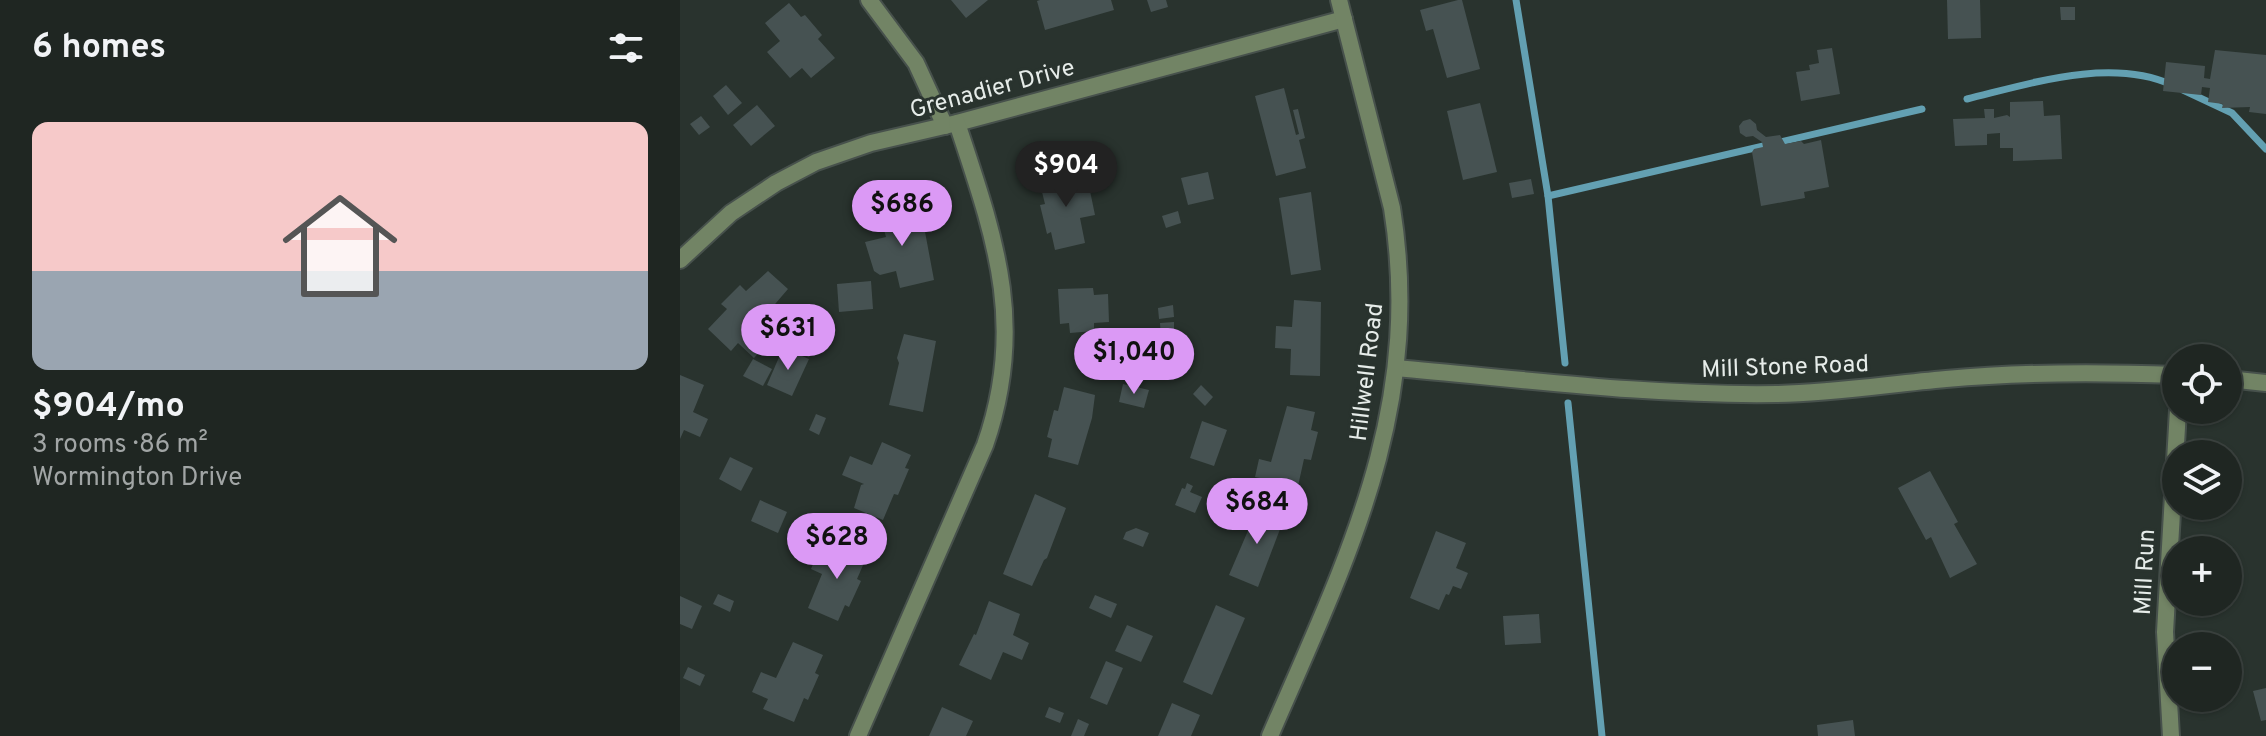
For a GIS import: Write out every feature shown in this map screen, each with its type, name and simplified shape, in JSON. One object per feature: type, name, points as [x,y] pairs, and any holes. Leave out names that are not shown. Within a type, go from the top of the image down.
[{"type":"street","points":[[858,736],[985,445],[994,420],[1006,338],[1004,290],[990,222],[951,125],[916,63],[869,0]]},
{"type":"street","name":"Hillwell Road","points":[[1270,736],[1336,585],[1359,524],[1390,416],[1396,368],[1400,306],[1397,241],[1384,171],[1339,0]]},
{"type":"street","name":"Grenadier Drive","points":[[680,260],[731,213],[776,183],[816,162],[871,143],[951,125],[1344,19]]},
{"type":"street","name":"Mill Stone Road","points":[[1396,368],[1688,393],[1777,394],[2002,375],[2162,375]]},
{"type":"street","points":[[2242,380],[2266,383]]},
{"type":"street","name":"Mill Run","points":[[2171,736],[2165,632],[2177,424]]},
{"type":"building","points":[[951,0],[988,0],[966,18]]},
{"type":"building","points":[[1111,0],[1114,10],[1045,30],[1037,1]]},
{"type":"building","points":[[1147,0],[1166,0],[1168,7],[1151,12]]},
{"type":"building","points":[[1462,0],[1480,69],[1447,78],[1433,29],[1426,31],[1420,10]]},
{"type":"building","points":[[1947,0],[1980,0],[1981,38],[1948,39]]},
{"type":"building","points":[[789,3],[801,17],[805,15],[822,35],[818,39],[835,58],[811,78],[802,68],[790,78],[767,52],[780,41],[765,23]]},
{"type":"building","points":[[2060,7],[2075,7],[2075,20],[2061,20]]},
{"type":"building","points":[[1832,48],[1840,94],[1801,101],[1796,72],[1810,70],[1809,65],[1819,63],[1817,50]]},
{"type":"building","points":[[2215,50],[2266,55],[2266,114],[2249,112],[2250,107],[2222,108],[2223,104],[2208,102],[2210,88],[2202,87],[2201,95],[2163,91],[2166,62],[2205,66],[2204,78],[2210,79]]},
{"type":"building","points":[[726,85],[742,103],[728,115],[713,96]]},
{"type":"building","points":[[1284,88],[1296,135],[1299,134],[1293,110],[1298,109],[1305,138],[1299,140],[1306,168],[1276,176],[1255,96]]},
{"type":"building","points":[[2043,101],[2044,116],[2060,115],[2062,159],[2013,161],[2013,148],[2000,148],[2000,133],[1987,134],[1987,145],[1955,146],[1953,119],[1985,118],[1984,109],[1994,109],[1994,118],[2010,117],[2010,102]]},
{"type":"building","points":[[1480,103],[1497,172],[1463,180],[1447,111]]},
{"type":"building","points":[[757,105],[775,126],[751,146],[733,125]]},
{"type":"building","points":[[701,116],[710,127],[699,135],[690,124]]},
{"type":"building","points":[[1750,119],[1766,137],[1780,135],[1785,144],[1821,140],[1829,187],[1804,192],[1805,198],[1761,206],[1752,152],[1763,147],[1762,142],[1740,133],[1739,126]]},
{"type":"building","points":[[1208,172],[1214,199],[1188,205],[1181,178]]},
{"type":"building","points":[[1070,173],[1071,178],[1078,176],[1084,187],[1089,186],[1095,215],[1080,218],[1085,243],[1055,250],[1051,232],[1047,234],[1040,205],[1045,204],[1039,180]]},
{"type":"building","points":[[1531,179],[1534,194],[1512,198],[1509,183]]},
{"type":"building","points":[[1311,192],[1321,270],[1291,275],[1279,198]]},
{"type":"building","points":[[913,204],[918,222],[923,221],[934,280],[900,288],[896,271],[880,275],[874,271],[865,242],[886,237],[879,212]]},
{"type":"building","points":[[1178,211],[1181,223],[1166,228],[1162,216]]},
{"type":"building","points":[[768,271],[788,289],[757,325],[772,338],[754,358],[738,343],[731,351],[708,329],[727,309],[721,304],[740,285],[746,291]]},
{"type":"building","points":[[871,281],[873,309],[839,312],[837,284]]},
{"type":"building","points":[[1093,288],[1094,295],[1108,294],[1109,322],[1094,323],[1094,331],[1070,333],[1069,323],[1060,324],[1058,289]]},
{"type":"building","points":[[1294,300],[1321,302],[1320,376],[1290,375],[1291,349],[1275,348],[1276,326],[1292,327]]},
{"type":"building","points":[[1173,305],[1174,317],[1159,319],[1158,308]]},
{"type":"building","points":[[1174,322],[1174,340],[1161,340],[1160,323]]},
{"type":"building","points":[[904,334],[936,341],[923,412],[889,405]]},
{"type":"building","points":[[806,335],[817,339],[809,357],[799,353]]},
{"type":"building","points":[[783,348],[809,359],[792,396],[767,385]]},
{"type":"building","points":[[753,359],[772,369],[763,386],[743,376]]},
{"type":"building","points":[[680,375],[704,385],[693,412],[708,419],[700,437],[684,430],[680,439]]},
{"type":"building","points":[[1123,384],[1149,390],[1144,408],[1119,402]]},
{"type":"building","points":[[1201,385],[1213,397],[1205,406],[1193,394]]},
{"type":"building","points":[[1064,387],[1095,395],[1092,418],[1078,465],[1048,457],[1052,439],[1047,437]]},
{"type":"building","points":[[1287,406],[1315,412],[1311,430],[1318,432],[1311,460],[1304,459],[1298,486],[1255,477],[1259,459],[1271,462]]},
{"type":"building","points":[[816,414],[826,418],[819,435],[809,430]]},
{"type":"building","points":[[1202,421],[1227,430],[1214,466],[1190,458]]},
{"type":"building","points":[[882,442],[911,455],[905,468],[909,469],[898,495],[894,494],[883,520],[854,508],[864,484],[842,475],[850,456],[872,465]]},
{"type":"building","points":[[730,457],[753,468],[741,491],[719,479]]},
{"type":"building","points":[[1930,471],[1958,522],[1954,524],[1977,564],[1950,578],[1931,537],[1926,540],[1898,488]]},
{"type":"building","points":[[1187,483],[1193,486],[1190,492],[1202,497],[1195,513],[1175,505]]},
{"type":"building","points":[[1035,494],[1066,508],[1047,558],[1032,586],[1003,574]]},
{"type":"building","points":[[760,500],[787,512],[778,533],[751,521]]},
{"type":"building","points":[[1259,505],[1285,516],[1258,587],[1229,575]]},
{"type":"building","points":[[1136,528],[1149,533],[1143,547],[1123,539],[1126,532]]},
{"type":"building","points":[[1436,531],[1466,543],[1456,568],[1468,573],[1461,589],[1453,586],[1449,595],[1446,594],[1439,610],[1410,598]]},
{"type":"building","points":[[836,543],[867,556],[857,579],[861,581],[849,607],[845,605],[838,621],[808,608],[822,574],[811,569],[816,557],[825,561]]},
{"type":"building","points":[[718,594],[734,601],[730,612],[713,604]]},
{"type":"building","points":[[1095,595],[1117,604],[1111,618],[1089,608]]},
{"type":"building","points":[[680,596],[702,606],[692,629],[680,624]]},
{"type":"building","points":[[989,601],[1020,614],[1013,635],[1029,643],[1022,660],[1003,652],[991,680],[959,665],[976,635]]},
{"type":"building","points":[[1216,605],[1245,618],[1212,695],[1183,682]]},
{"type":"building","points":[[1539,614],[1541,643],[1505,645],[1503,616]]},
{"type":"building","points":[[1127,625],[1153,636],[1141,662],[1115,651]]},
{"type":"building","points":[[793,642],[823,655],[815,673],[819,675],[808,700],[804,698],[794,722],[763,709],[768,699],[752,692],[761,672],[776,678]]},
{"type":"building","points":[[1106,661],[1123,668],[1107,705],[1090,698]]},
{"type":"building","points":[[688,667],[705,675],[700,686],[683,678]]},
{"type":"building","points":[[2266,688],[2266,720],[2261,721],[2253,691]]},
{"type":"building","points":[[1172,703],[1200,715],[1191,736],[1158,736]]},
{"type":"building","points":[[942,707],[973,721],[966,736],[929,736]]},
{"type":"building","points":[[1049,707],[1064,713],[1060,723],[1045,717]]},
{"type":"building","points":[[1078,719],[1089,724],[1084,736],[1071,736]]},
{"type":"building","points":[[1853,720],[1855,736],[1818,736],[1817,725]]},
{"type":"waterway","points":[[1516,0],[1548,196],[1565,363]]},
{"type":"waterway","points":[[1967,99],[2043,81],[2096,73],[2123,73],[2172,85]]},
{"type":"waterway","points":[[2183,90],[2232,113],[2266,149]]},
{"type":"waterway","points":[[1548,196],[1922,109]]},
{"type":"waterway","points":[[1568,403],[1602,736]]}]
